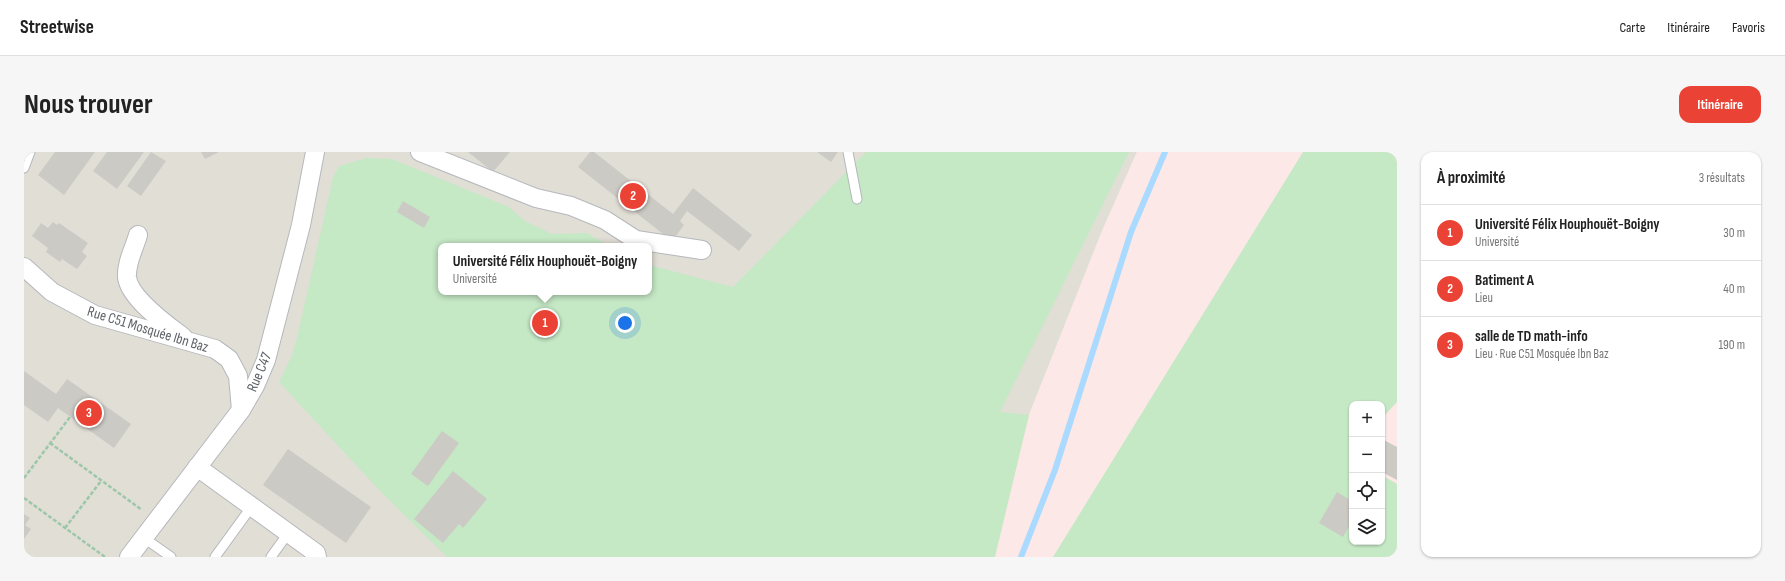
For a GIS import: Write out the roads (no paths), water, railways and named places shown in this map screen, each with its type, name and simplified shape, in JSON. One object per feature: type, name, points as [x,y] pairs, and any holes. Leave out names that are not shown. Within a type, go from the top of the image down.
[{"type":"street","name":"Rue C47","points":[[129,557],[241,410],[255,386],[266,360],[301,225],[315,152]]},
{"type":"street","points":[[420,152],[536,198],[571,206],[598,217],[636,240],[702,250]]},
{"type":"street","points":[[138,235],[128,263],[127,278],[135,294],[150,311],[190,343]]},
{"type":"street","name":"Rue C51 Mosquée Ibn Baz","points":[[24,267],[52,292],[94,315],[215,349],[230,359],[238,376],[241,410]]},
{"type":"street","points":[[197,467],[289,532],[316,553],[317,557]]},
{"type":"lane","points":[[24,168],[30,152]]},
{"type":"lane","points":[[848,152],[857,199]]},
{"type":"lane","points":[[215,557],[252,506]]},
{"type":"lane","points":[[271,557],[289,532]]},
{"type":"lane","points":[[144,538],[171,557]]},
{"type":"waterway","points":[[1021,557],[1055,470],[1131,232],[1165,152]]},
{"type":"place","name":"Batiment A","points":[[633,196]]},
{"type":"place","name":"Université Félix Houphouët-Boigny","points":[[545,323]]},
{"type":"place","name":"salle de TD math-info","points":[[89,413]]}]
